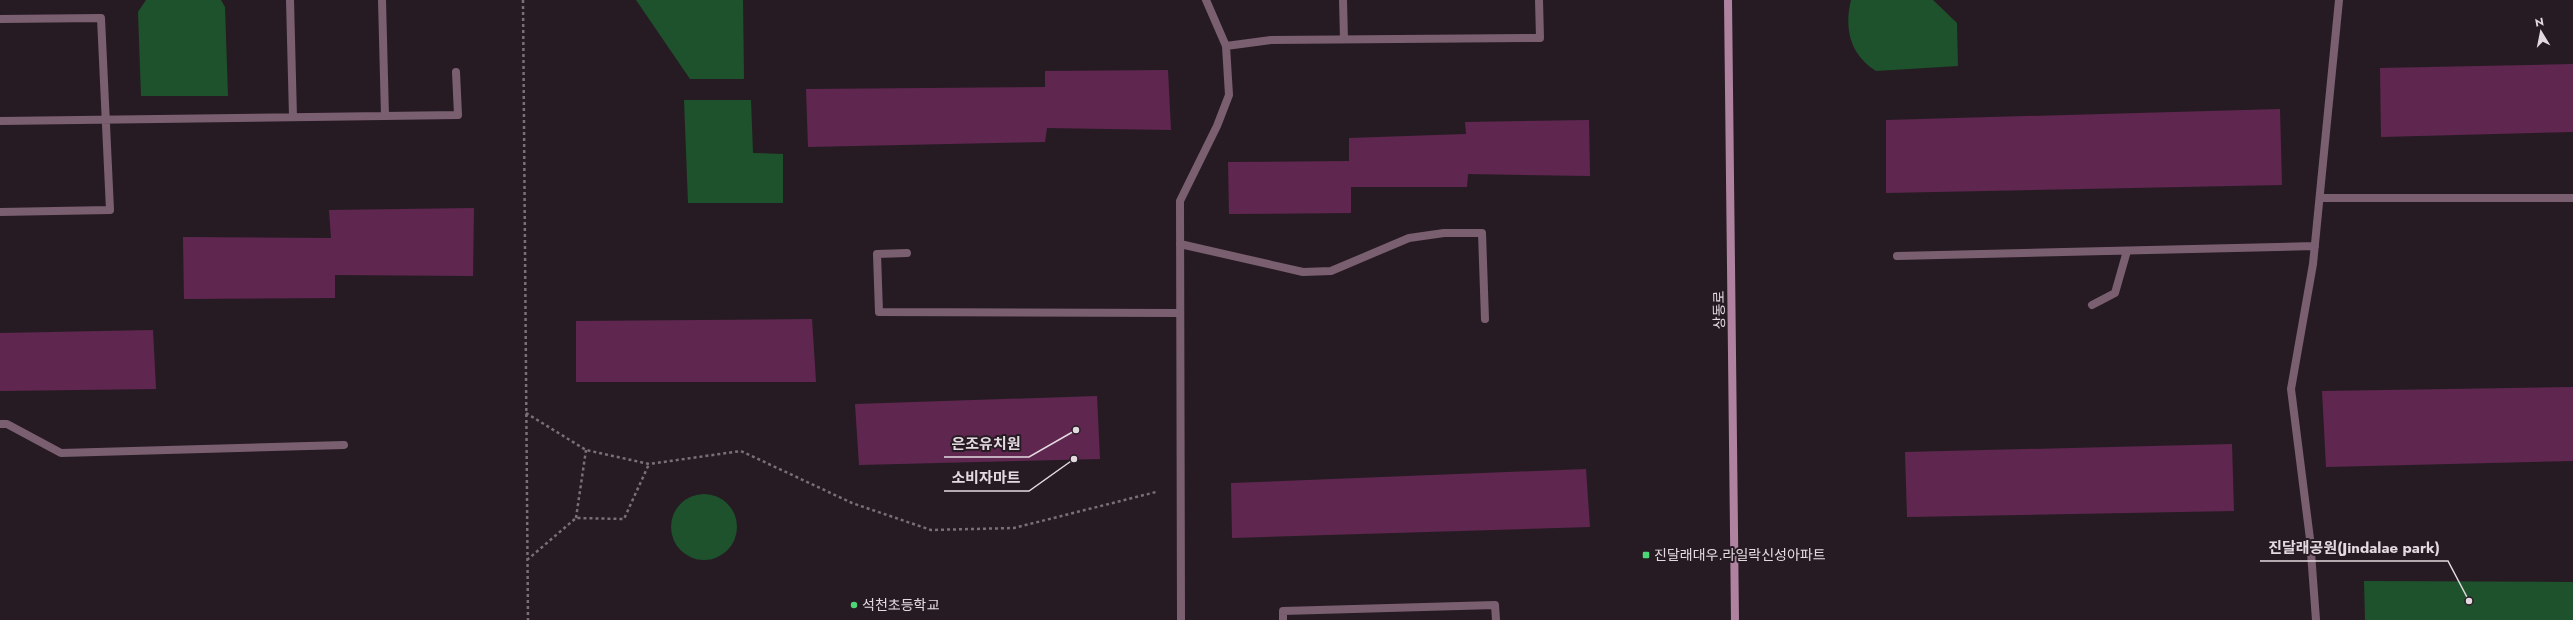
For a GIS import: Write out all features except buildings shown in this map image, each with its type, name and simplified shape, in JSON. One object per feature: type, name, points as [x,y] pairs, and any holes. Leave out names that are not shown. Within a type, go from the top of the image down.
[{"type":"street","name":"상동로","points":[[1728,0],[1735,620]]},
{"type":"lane","points":[[290,0],[293,117]]},
{"type":"lane","points":[[382,0],[385,116]]},
{"type":"lane","points":[[1181,620],[1180,202],[1217,126],[1229,95],[1226,46],[1206,0]]},
{"type":"lane","points":[[1343,0],[1344,39]]},
{"type":"lane","points":[[1226,46],[1271,40],[1540,38],[1539,0]]},
{"type":"lane","points":[[2316,620],[2310,539],[2291,389],[2315,246],[2339,0]]},
{"type":"lane","points":[[0,19],[101,18],[110,210],[0,212]]},
{"type":"lane","points":[[0,122],[458,115],[456,72]]},
{"type":"lane","points":[[2320,198],[2573,198]]},
{"type":"lane","points":[[1180,244],[1303,272],[1317,272],[1331,271],[1409,238],[1444,233],[1482,233],[1485,319]]},
{"type":"lane","points":[[1897,256],[2315,246]]},
{"type":"lane","points":[[2092,305],[2115,293],[2127,251]]},
{"type":"lane","points":[[907,253],[877,254],[879,312],[1180,313]]},
{"type":"lane","points":[[0,424],[7,424],[61,453],[344,445]]},
{"type":"lane","points":[[1283,620],[1283,611],[1495,605],[1496,620]]},
{"type":"path","points":[[523,0],[528,620]]},
{"type":"path","points":[[526,413],[586,450],[648,464],[741,451],[852,504],[931,530],[1014,528],[1180,486]]},
{"type":"path","points":[[527,560],[576,518],[586,450]]},
{"type":"path","points":[[576,518],[624,519],[648,464]]},
{"type":"green space","points":[[146,0],[221,0],[225,7],[228,96],[141,96],[138,12]]},
{"type":"green space","points":[[636,0],[743,0],[744,79],[690,79]]},
{"type":"green space","points":[[1851,0],[1933,0],[1957,23],[1958,66],[1876,71],[1867,65],[1860,57],[1851,40],[1848,21]]},
{"type":"green space","points":[[684,100],[751,100],[753,153],[783,154],[783,203],[688,203]]},
{"type":"green space","points":[[698,494],[710,494],[717,496],[728,503],[735,514],[737,527],[735,540],[728,551],[717,558],[710,560],[698,560],[691,558],[680,551],[673,540],[671,533],[671,521],[673,514],[680,503],[691,496]]},
{"type":"green space","points":[[2364,581],[2573,582],[2573,620],[2365,620]]},
{"type":"place","name":"은조유치원","points":[[1076,430]]},
{"type":"place","name":"소비자마트","points":[[1074,459]]},
{"type":"place","name":"진달래대우.라일락신성아파트","points":[[1646,555]]},
{"type":"place","name":"진달래공원(Jindalae park)","points":[[2469,601]]},
{"type":"place","name":"석천초등학교","points":[[854,605]]}]
